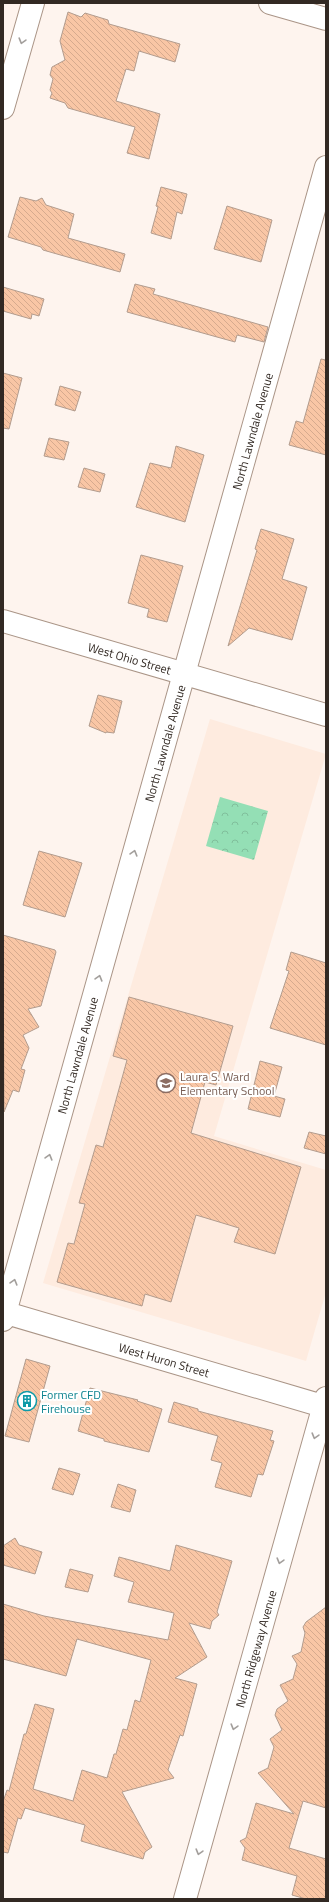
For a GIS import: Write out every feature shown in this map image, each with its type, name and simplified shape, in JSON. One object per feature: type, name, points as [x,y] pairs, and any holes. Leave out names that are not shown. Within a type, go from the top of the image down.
[{"type":"street","points":[[4,101],[33,3]]},
{"type":"street","points":[[270,3],[326,19]]},
{"type":"street","name":"North Lawndale Avenue","points":[[4,1315],[326,168]]},
{"type":"street","name":"West Ohio Street","points":[[3,621],[326,715]]},
{"type":"street","name":"West Huron Street","points":[[4,1315],[325,1404]]},
{"type":"street","name":"North Ridgeway Avenue","points":[[185,1899],[325,1404]]},
{"type":"shaded area","name":"Laura S. Ward Elementary School","points":[[210,719],[326,754],[214,1136],[326,1170],[326,1292],[306,1361],[43,1283]]},
{"type":"green space","points":[[220,797],[268,811],[254,860],[206,846]]},
{"type":"building","points":[[68,12],[81,17],[85,13],[108,20],[109,24],[180,44],[175,62],[139,51],[134,71],[126,69],[116,101],[160,114],[149,159],[127,153],[135,127],[68,108],[65,103],[50,98],[52,93],[50,90],[53,79],[50,75],[52,67],[65,60],[60,41]]},
{"type":"building","points":[[161,187],[187,194],[182,214],[177,212],[171,239],[151,233],[158,207],[156,206]]},
{"type":"building","points":[[20,197],[36,201],[42,198],[46,205],[74,214],[68,238],[125,254],[120,272],[43,250],[41,247],[8,237]]},
{"type":"building","points":[[227,206],[272,220],[261,262],[214,249]]},
{"type":"building","points":[[135,284],[155,289],[153,294],[268,327],[264,342],[237,335],[235,342],[127,312]]},
{"type":"building","points":[[3,287],[44,299],[39,316],[32,314],[31,319],[3,311]]},
{"type":"building","points":[[321,359],[326,360],[326,455],[289,445],[296,421],[303,423]]},
{"type":"building","points":[[3,373],[22,378],[9,429],[3,428]]},
{"type":"building","points":[[60,386],[81,392],[75,411],[55,405]]},
{"type":"building","points":[[49,438],[69,442],[64,460],[44,456]]},
{"type":"building","points":[[176,446],[204,455],[185,522],[136,507],[150,463],[171,468]]},
{"type":"building","points":[[84,468],[105,474],[100,492],[78,487]]},
{"type":"building","points":[[261,529],[294,539],[282,579],[307,587],[292,640],[249,628],[228,646],[257,550],[255,549]]},
{"type":"building","points":[[141,555],[183,566],[167,622],[147,617],[149,609],[128,603]]},
{"type":"building","points":[[98,695],[122,701],[114,733],[106,733],[89,726]]},
{"type":"building","points":[[39,851],[82,863],[65,917],[23,905]]},
{"type":"building","points":[[3,935],[55,950],[56,952],[41,1006],[28,1009],[39,1027],[23,1035],[29,1048],[21,1069],[25,1070],[19,1092],[13,1090],[4,1112]]},
{"type":"building","points":[[291,952],[326,963],[326,1045],[270,1028],[289,971],[286,970]]},
{"type":"building","points":[[129,997],[233,1026],[216,1085],[205,1082],[191,1133],[301,1167],[275,1254],[234,1242],[239,1228],[196,1215],[171,1302],[145,1294],[142,1306],[57,1282],[68,1243],[74,1244],[85,1204],[79,1203],[96,1145],[103,1147],[127,1060],[113,1056]]},
{"type":"building","points":[[260,1061],[282,1067],[274,1096],[285,1099],[280,1117],[248,1109]]},
{"type":"building","points":[[309,1132],[326,1136],[326,1154],[304,1148]]},
{"type":"building","name":"Former CFD Firehouse","points":[[26,1359],[50,1366],[29,1442],[5,1436]]},
{"type":"building","points":[[90,1388],[138,1400],[137,1401],[162,1409],[149,1452],[104,1441],[104,1439],[78,1431]]},
{"type":"building","points":[[174,1402],[198,1409],[198,1411],[273,1431],[270,1440],[274,1441],[263,1475],[258,1474],[251,1497],[215,1487],[222,1463],[211,1460],[218,1436],[168,1422]]},
{"type":"building","points":[[59,1468],[80,1474],[73,1495],[52,1489]]},
{"type":"building","points":[[118,1484],[136,1490],[130,1512],[111,1507]]},
{"type":"building","points":[[15,1538],[19,1545],[42,1552],[35,1574],[3,1565],[3,1546]]},
{"type":"building","points":[[176,1545],[232,1561],[217,1612],[219,1615],[212,1621],[210,1629],[189,1623],[207,1657],[175,1678],[197,1684],[183,1736],[180,1735],[168,1770],[174,1778],[122,1792],[152,1847],[145,1852],[143,1859],[81,1841],[85,1825],[25,1808],[21,1819],[18,1818],[8,1853],[3,1852],[3,1802],[7,1790],[9,1791],[24,1734],[26,1734],[35,1704],[54,1709],[33,1789],[73,1801],[82,1770],[107,1778],[123,1729],[127,1730],[135,1700],[140,1702],[151,1660],[77,1639],[66,1676],[3,1659],[3,1604],[44,1616],[168,1640],[174,1613],[128,1602],[134,1582],[114,1576],[119,1557],[170,1571]]},
{"type":"building","points":[[70,1569],[93,1575],[88,1592],[65,1587]]},
{"type":"building","points":[[326,1607],[326,1808],[303,1801],[289,1848],[326,1859],[326,1899],[306,1899],[292,1895],[297,1876],[242,1860],[245,1848],[240,1841],[246,1838],[256,1803],[294,1814],[258,1773],[268,1768],[274,1747],[270,1739],[282,1730],[275,1715],[277,1709],[288,1701],[280,1685],[293,1679],[297,1664],[292,1656],[301,1652],[305,1633],[303,1627],[306,1622]]},
{"type":"place","name":"Laura S. Ward Elementary School","points":[[166,1083]]},
{"type":"place","name":"Former CFD Firehouse","points":[[27,1401]]}]
